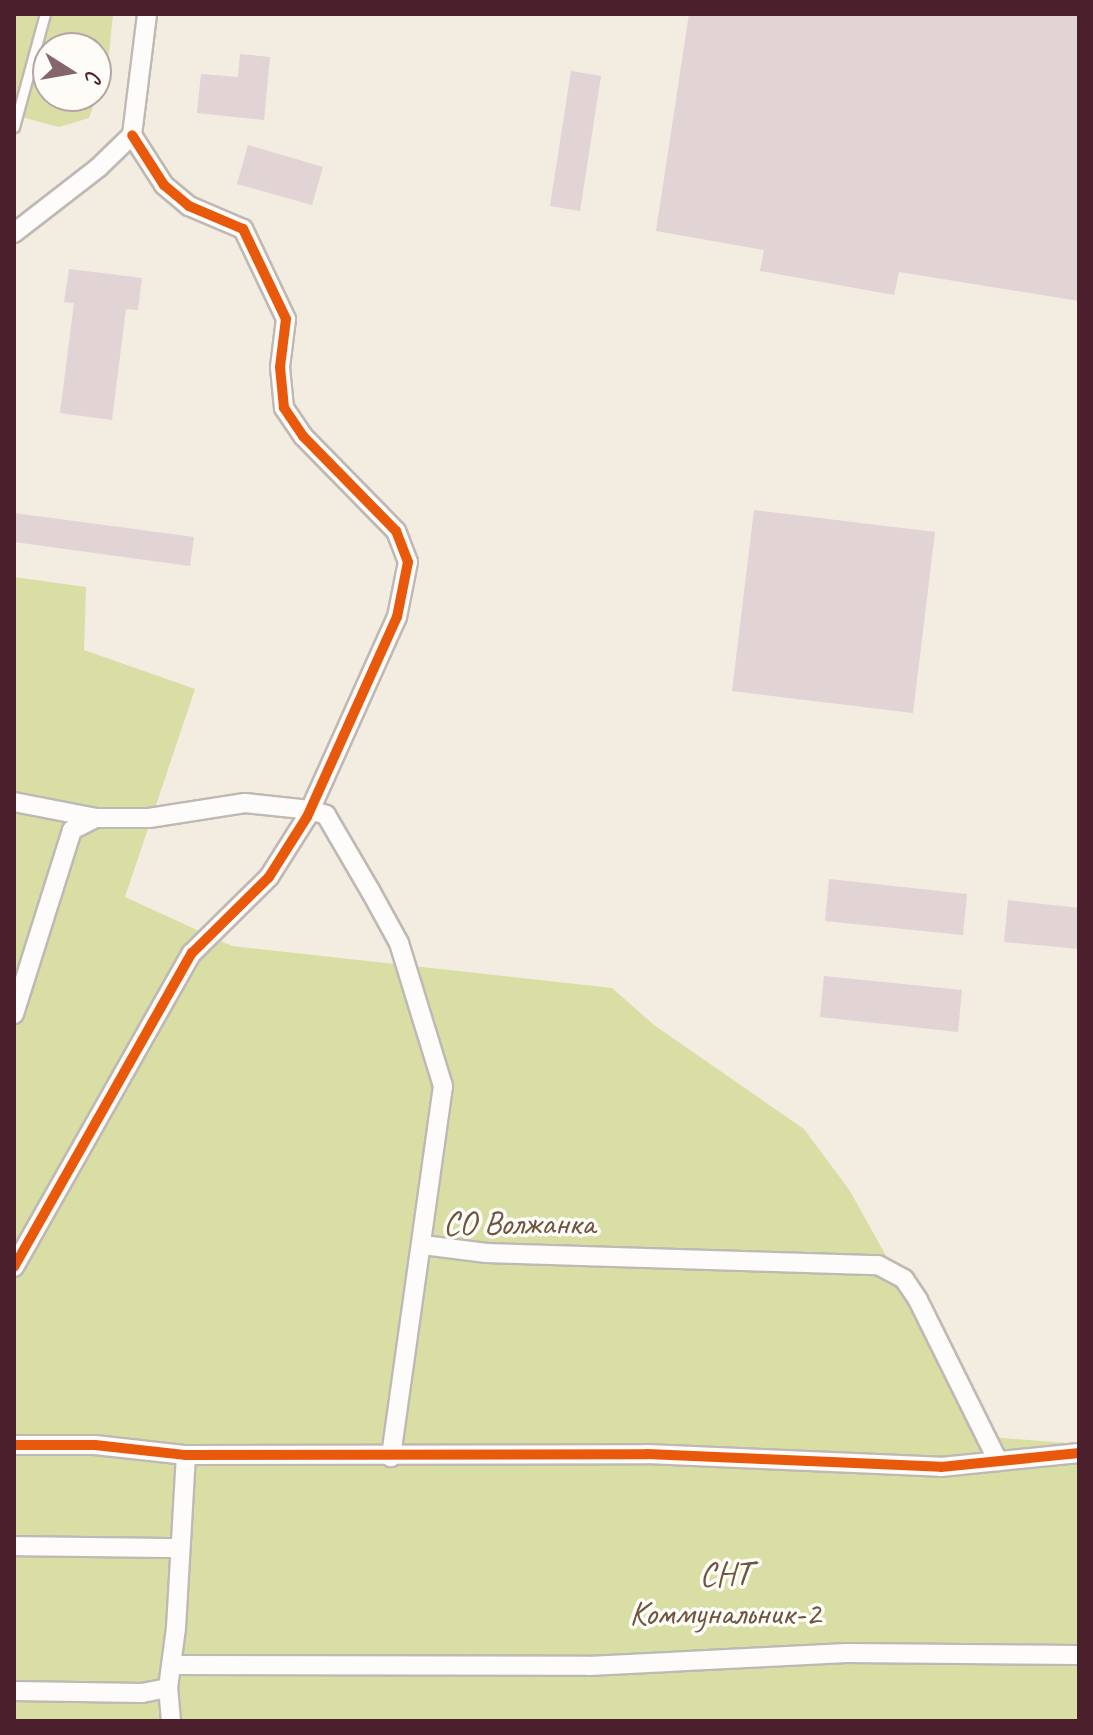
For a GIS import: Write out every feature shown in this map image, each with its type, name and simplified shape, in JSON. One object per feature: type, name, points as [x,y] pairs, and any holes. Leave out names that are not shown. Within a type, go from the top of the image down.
[{"type":"street","points":[[14,233],[99,167],[132,135],[147,14]]},
{"type":"street","points":[[14,1267],[192,953],[269,877],[310,810],[397,617],[408,562],[396,531],[303,436],[284,408],[280,367],[286,319],[243,229],[189,206],[164,185],[132,135]]},
{"type":"street","points":[[14,802],[96,818],[149,818],[245,803],[310,810],[326,815],[399,943],[443,1086],[391,1457]]},
{"type":"street","points":[[14,1014],[72,830],[96,818]]},
{"type":"street","points":[[423,1245],[486,1253],[878,1265],[904,1279],[918,1300],[998,1461]]},
{"type":"street","points":[[14,1445],[95,1445],[186,1455],[391,1457],[479,1451],[941,1467],[1079,1453]]},
{"type":"street","points":[[171,1721],[168,1688],[186,1455]]},
{"type":"street","points":[[14,1546],[179,1548]]},
{"type":"street","points":[[172,1665],[558,1667],[847,1653],[1079,1655]]},
{"type":"street","points":[[14,1691],[142,1693],[168,1688]]},
{"type":"lane","points":[[14,127],[45,14]]},
{"type":"lane","points":[[14,80],[27,83]]},
{"type":"green space","points":[[14,14],[113,14],[111,32],[32,32],[32,112],[91,112],[89,118],[59,127],[14,115]]},
{"type":"green space","points":[[14,577],[86,587],[84,650],[195,689],[125,897],[232,946],[612,988],[654,1025],[804,1129],[850,1191],[935,1344],[976,1436],[1079,1444],[1079,1721],[14,1721]]},
{"type":"building","points":[[689,14],[1079,14],[1079,301],[899,272],[894,295],[760,271],[764,250],[656,231]]},
{"type":"building","points":[[240,54],[270,57],[264,120],[197,113],[201,74],[238,77]]},
{"type":"building","points":[[571,71],[601,76],[580,211],[550,206]]},
{"type":"building","points":[[248,145],[323,167],[312,205],[237,184]]},
{"type":"building","points":[[69,269],[142,278],[138,310],[126,309],[112,420],[60,413],[74,303],[64,302]]},
{"type":"building","points":[[754,510],[935,532],[913,713],[732,691]]},
{"type":"building","points":[[14,513],[194,537],[190,566],[14,542]]},
{"type":"building","points":[[829,879],[967,894],[963,935],[825,921]]},
{"type":"building","points":[[1008,900],[1079,908],[1079,949],[1004,942]]},
{"type":"building","points":[[824,976],[962,990],[958,1032],[820,1017]]},
{"type":"cycle path","points":[[14,1267],[192,953],[269,877],[307,817],[397,617],[408,562],[396,531],[303,436],[284,408],[280,367],[286,319],[243,229],[189,206],[164,185],[132,135]]},
{"type":"cycle path","points":[[14,1445],[95,1445],[186,1455],[647,1454],[941,1467],[1079,1453]]},
{"type":"park label","name":"СО Волжанка","points":[[519,1223]]},
{"type":"park label","name":"СНТ Коммунальник-2","points":[[725,1592]]}]
